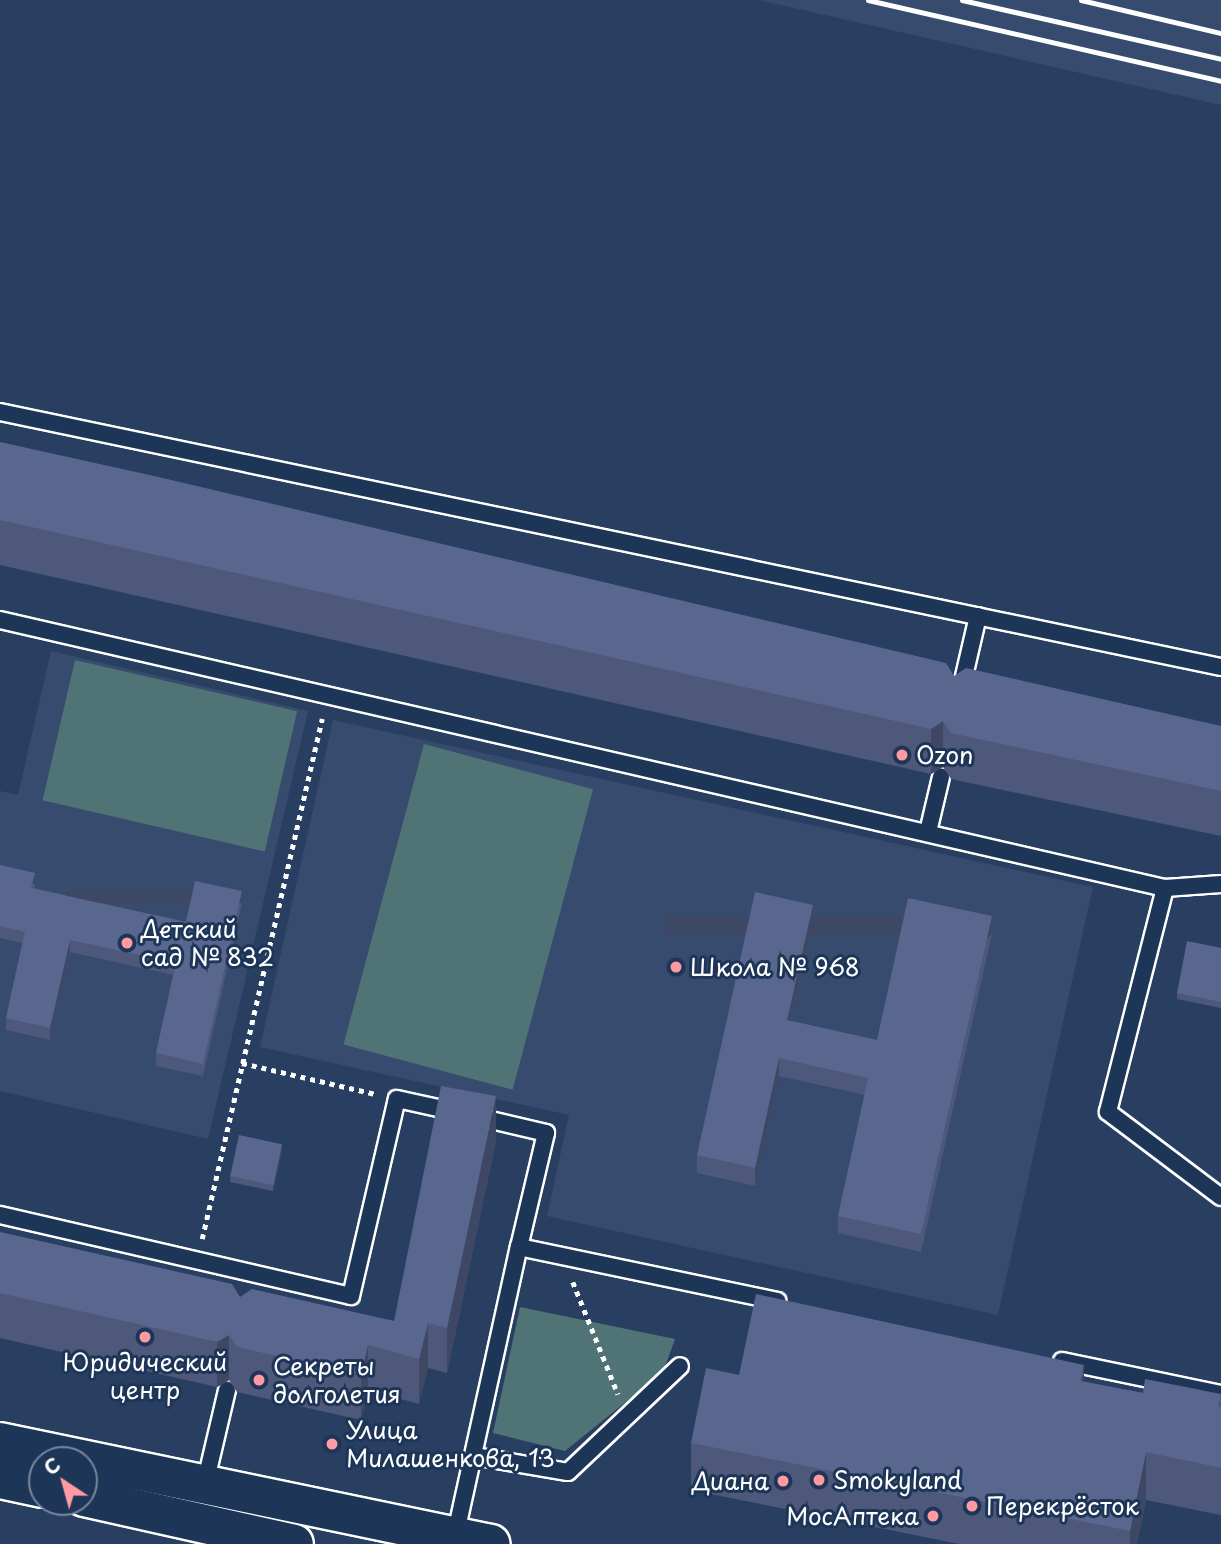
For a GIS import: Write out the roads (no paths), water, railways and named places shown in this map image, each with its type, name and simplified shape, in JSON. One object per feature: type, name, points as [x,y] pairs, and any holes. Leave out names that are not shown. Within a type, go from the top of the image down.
[{"type":"main road","points":[[0,1442],[473,1541]]},
{"type":"main road","points":[[0,1479],[28,1485]]},
{"type":"main road","points":[[98,1500],[294,1544]]},
{"type":"lane","points":[[0,412],[1221,667]]},
{"type":"lane","points":[[956,711],[978,616]]},
{"type":"lane","points":[[0,620],[1164,888],[1221,884]]},
{"type":"lane","points":[[928,832],[941,776]]},
{"type":"lane","points":[[1164,888],[1108,1112],[1221,1197]]},
{"type":"lane","points":[[0,1215],[351,1296],[397,1099],[546,1133],[474,1456],[473,1541]]},
{"type":"lane","points":[[519,1247],[790,1304]]},
{"type":"lane","points":[[251,1297],[256,1274]]},
{"type":"lane","points":[[1046,1357],[1221,1394]]},
{"type":"lane","points":[[474,1456],[568,1472],[680,1366]]},
{"type":"lane","points":[[205,1485],[227,1390]]},
{"type":"railway","points":[[868,0],[1221,81]]},
{"type":"railway","points":[[962,0],[1221,59]]},
{"type":"railway","points":[[1081,0],[1221,33]]},
{"type":"place","name":"Ozon","points":[[902,755]]},
{"type":"place","name":"Детский сад № 832","points":[[127,943]]},
{"type":"place","name":"Школа № 968","points":[[676,967]]},
{"type":"place","name":"Юридический центр","points":[[145,1337]]},
{"type":"place","name":"Секреты долголетия","points":[[259,1380]]},
{"type":"place","name":"Улица Милашенкова, 13","points":[[332,1444]]},
{"type":"place","name":"Smokyland","points":[[819,1480]]},
{"type":"place","name":"Диана","points":[[783,1481]]},
{"type":"place","name":"Перекрёсток","points":[[972,1506]]},
{"type":"place","name":"МосАптека","points":[[933,1516]]}]
